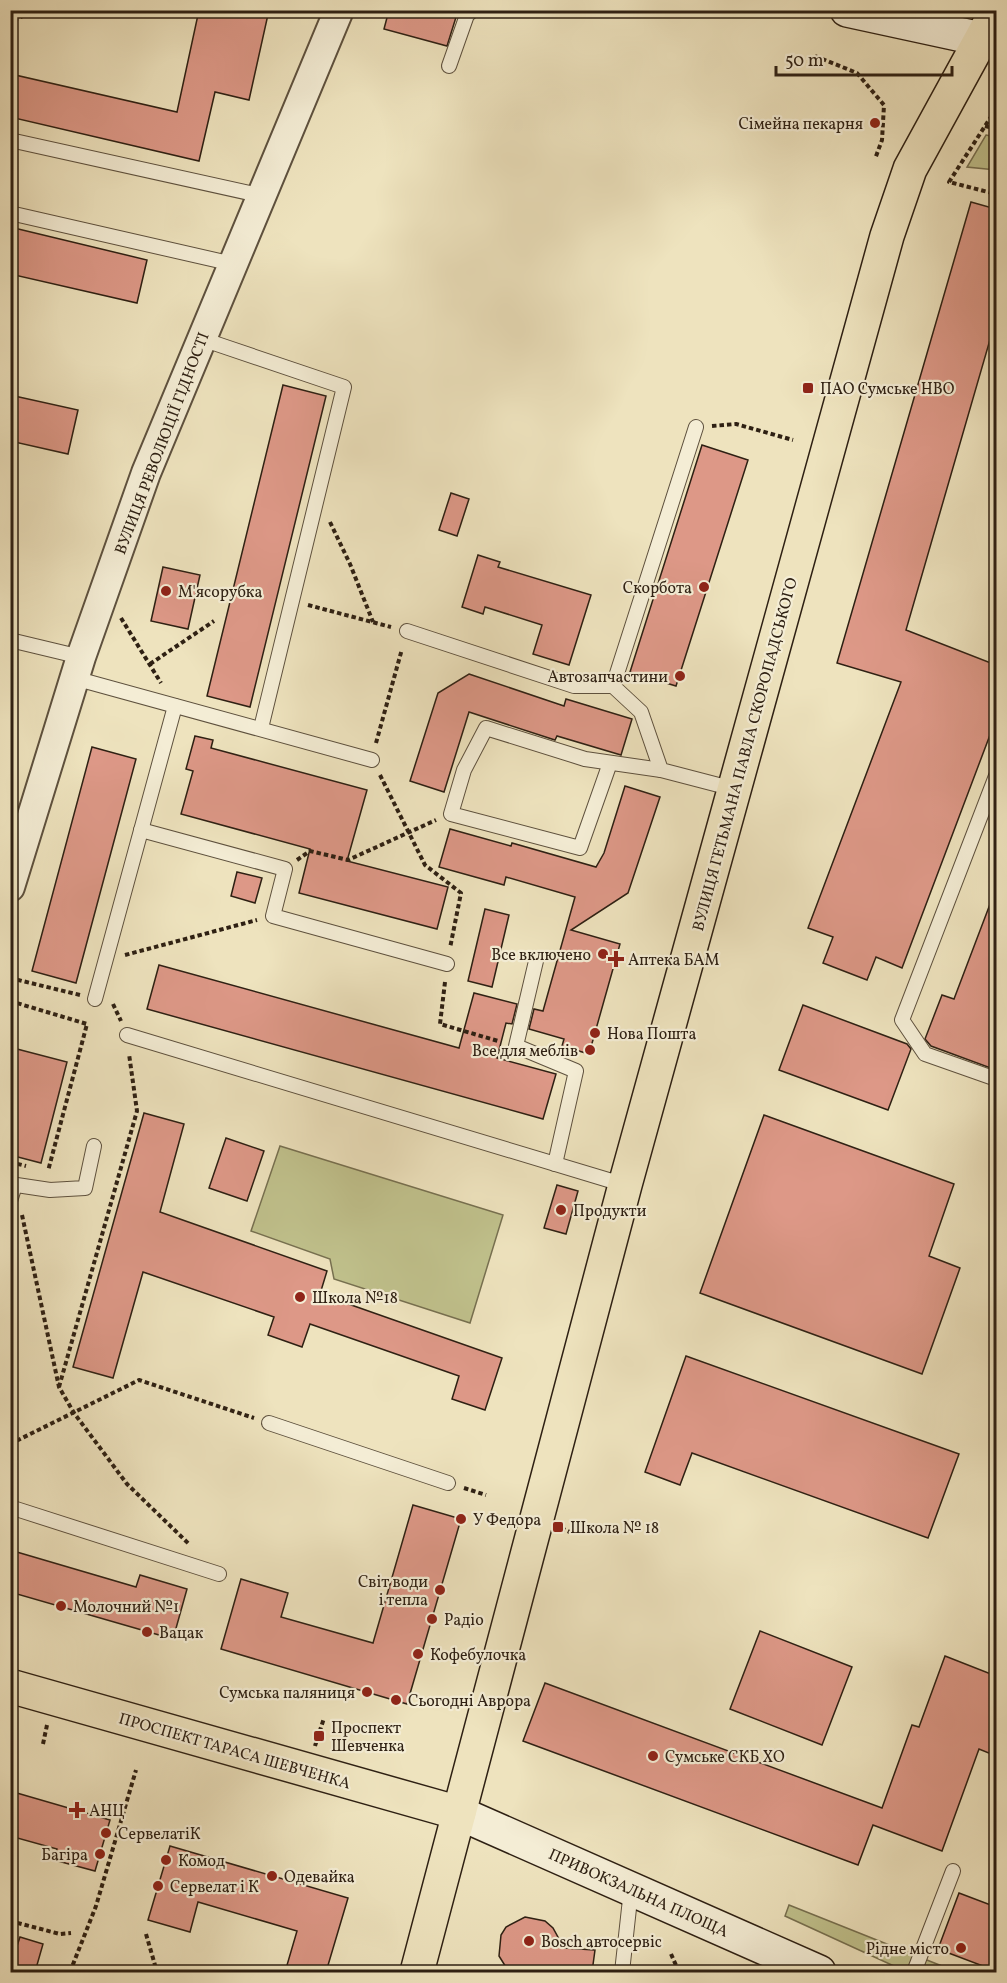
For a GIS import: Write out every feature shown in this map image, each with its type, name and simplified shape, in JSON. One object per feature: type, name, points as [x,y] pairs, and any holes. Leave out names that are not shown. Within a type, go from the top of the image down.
[{"type":"main road","points":[[847,10],[991,31]]},
{"type":"main road","name":"ВУЛИЦЯ ГЕТЬМАНА ПАВЛА СКОРОПАДСЬКОГО","points":[[417,1972],[625,1185],[887,236],[910,169],[991,31]]},
{"type":"main road","name":"ПРОСПЕКТ ТАРАСА ШЕВЧЕНКА","points":[[10,1686],[459,1813]]},
{"type":"main road","name":"ПРИВОКЗАЛЬНА ПЛОЩА","points":[[459,1813],[819,1972]]},
{"type":"street","name":"ВУЛИЦЯ РЕВОЛЮЦІЇ ГІДНОСТІ","points":[[10,886],[77,667],[146,473],[339,10]]},
{"type":"lane","points":[[449,66],[467,15],[473,10]]},
{"type":"lane","points":[[10,140],[263,196]]},
{"type":"lane","points":[[10,213],[233,264]]},
{"type":"lane","points":[[202,339],[344,387],[261,728]]},
{"type":"lane","points":[[613,686],[696,427]]},
{"type":"lane","points":[[407,631],[574,686],[613,686],[641,712],[661,770]]},
{"type":"lane","points":[[10,640],[175,706],[372,760]]},
{"type":"lane","points":[[95,999],[175,706]]},
{"type":"lane","points":[[610,763],[580,848],[451,814],[464,770],[486,728],[585,759],[661,770],[734,789]]},
{"type":"lane","points":[[996,776],[902,1020],[925,1054],[996,1079]]},
{"type":"lane","points":[[141,830],[285,869],[273,916],[447,964]]},
{"type":"lane","points":[[536,961],[516,1046],[576,1071],[555,1164]]},
{"type":"lane","points":[[127,1035],[625,1185]]},
{"type":"lane","points":[[10,1201],[13,1184],[50,1190],[85,1188],[94,1146]]},
{"type":"lane","points":[[269,1423],[448,1483]]},
{"type":"lane","points":[[10,1507],[219,1574]]},
{"type":"lane","points":[[914,1972],[952,1871]]},
{"type":"lane","points":[[622,1972],[631,1887]]},
{"type":"path","points":[[10,27],[13,21],[34,10]]},
{"type":"path","points":[[815,56],[857,73],[884,105],[882,140],[875,159]]},
{"type":"path","points":[[996,109],[949,182],[996,194]]},
{"type":"path","points":[[985,126],[996,129]]},
{"type":"path","points":[[696,427],[736,424],[793,440]]},
{"type":"path","points":[[317,498],[350,564],[373,622]]},
{"type":"path","points":[[292,601],[407,631],[372,760],[425,865],[461,893],[447,964],[440,1024],[516,1046]]},
{"type":"path","points":[[119,614],[175,706]]},
{"type":"path","points":[[150,664],[214,621]]},
{"type":"path","points":[[285,869],[310,851],[348,860],[451,814]]},
{"type":"path","points":[[106,961],[273,916]]},
{"type":"path","points":[[10,1001],[87,1024],[49,1171],[40,1169]]},
{"type":"path","points":[[59,1387],[137,1111],[127,1035]]},
{"type":"path","points":[[10,1162],[30,1167]]},
{"type":"path","points":[[13,1184],[59,1387],[75,1413],[127,1484],[219,1574]]},
{"type":"path","points":[[10,1444],[139,1380],[269,1423]]},
{"type":"path","points":[[70,1972],[96,1906],[136,1770]]},
{"type":"path","points":[[10,1921],[60,1934],[71,1933]]},
{"type":"path","points":[[147,1934],[157,1972]]},
{"type":"path","points":[[671,1954],[679,1972]]},
{"type":"green space","points":[[986,135],[996,137],[996,170],[967,167]]},
{"type":"green space","points":[[280,1146],[503,1215],[470,1323],[334,1279],[330,1259],[251,1231]]},
{"type":"green space","points":[[789,1905],[957,1972],[907,1972],[785,1916]]},
{"type":"building","points":[[199,10],[269,10],[249,100],[215,92],[199,161],[10,117],[10,94],[15,75],[177,112]]},
{"type":"building","points":[[389,10],[446,10],[457,14],[447,46],[384,29]]},
{"type":"building","points":[[971,202],[996,209],[996,319],[906,630],[996,665],[996,719],[902,968],[876,957],[867,980],[823,963],[833,937],[808,928],[901,682],[837,663]]},
{"type":"building","points":[[10,227],[147,260],[137,303],[10,274]]},
{"type":"building","points":[[283,385],[326,396],[250,707],[207,696]]},
{"type":"building","points":[[10,395],[78,410],[68,454],[10,441]]},
{"type":"building","points":[[702,445],[748,460],[676,686],[630,672]]},
{"type":"building","points":[[451,493],[469,499],[457,536],[439,530]]},
{"type":"building","points":[[478,555],[500,562],[498,567],[591,595],[569,665],[533,654],[542,625],[485,607],[483,614],[462,607]]},
{"type":"building","points":[[163,567],[200,575],[188,629],[151,621]]},
{"type":"building","points":[[469,674],[564,706],[566,699],[632,719],[621,755],[557,736],[555,740],[469,712],[444,792],[410,781],[438,693]]},
{"type":"building","points":[[195,736],[213,740],[211,748],[367,790],[347,861],[448,887],[437,929],[299,893],[310,849],[181,814],[193,771],[186,769]]},
{"type":"building","points":[[92,747],[136,759],[76,983],[32,971]]},
{"type":"building","points":[[625,786],[660,797],[628,893],[571,930],[620,944],[589,1054],[562,1046],[564,1039],[529,1029],[534,1009],[543,1011],[575,897],[506,877],[504,885],[439,867],[450,829],[511,846],[512,843],[596,867],[604,853]]},
{"type":"building","points":[[237,872],[262,878],[255,903],[231,896]]},
{"type":"building","points":[[995,891],[996,1070],[931,1046],[925,1039],[942,995],[954,999]]},
{"type":"building","points":[[485,909],[509,915],[492,987],[468,981]]},
{"type":"building","points":[[159,965],[459,1048],[474,993],[517,1004],[512,1024],[506,1023],[497,1058],[556,1074],[543,1119],[147,1009]]},
{"type":"building","points":[[803,1005],[907,1044],[911,1049],[888,1110],[779,1070]]},
{"type":"building","points":[[17,1049],[67,1062],[41,1163],[10,1155],[10,1073]]},
{"type":"building","points":[[144,1113],[184,1124],[160,1212],[327,1271],[320,1294],[502,1358],[485,1410],[452,1399],[459,1376],[310,1324],[302,1347],[268,1335],[274,1317],[143,1272],[113,1378],[73,1367]]},
{"type":"building","points":[[764,1115],[954,1184],[929,1256],[960,1268],[922,1374],[700,1293]]},
{"type":"building","points":[[226,1138],[264,1151],[247,1201],[209,1188]]},
{"type":"building","name":"Продукти","points":[[557,1185],[578,1191],[566,1234],[544,1228]]},
{"type":"building","points":[[686,1356],[959,1454],[928,1538],[692,1453],[680,1485],[645,1472]]},
{"type":"building","points":[[413,1505],[461,1519],[407,1704],[221,1649],[241,1579],[288,1593],[281,1617],[373,1643]]},
{"type":"building","points":[[10,1550],[136,1587],[140,1575],[187,1589],[173,1639],[10,1592]]},
{"type":"building","points":[[760,1631],[852,1667],[822,1745],[730,1709]]},
{"type":"building","points":[[945,1656],[996,1676],[996,1756],[979,1749],[942,1851],[873,1825],[858,1865],[523,1741],[545,1683],[882,1808],[912,1725],[919,1727]]},
{"type":"building","points":[[10,1791],[110,1820],[95,1871],[54,1860],[57,1849],[10,1836]]},
{"type":"building","points":[[170,1846],[348,1898],[326,1972],[285,1972],[297,1931],[198,1902],[190,1932],[148,1920]]},
{"type":"building","points":[[959,1893],[996,1907],[996,1971],[938,1949]]},
{"type":"building","name":"Bosch автосервіс","points":[[525,1917],[545,1921],[553,1928],[564,1948],[595,1950],[592,1972],[509,1972],[499,1956],[501,1935],[506,1927]]},
{"type":"building","points":[[20,1937],[43,1944],[35,1972],[10,1972],[10,1944],[17,1946]]},
{"type":"place","name":"Сімейна пекарня","points":[[875,123]]},
{"type":"place","name":"ПАО Сумське НВО","points":[[808,388]]},
{"type":"place","name":"Скорбота","points":[[704,587]]},
{"type":"place","name":"М'ясорубка","points":[[166,591]]},
{"type":"place","name":"Автозапчастини","points":[[680,676]]},
{"type":"place","name":"Все включено","points":[[603,954]]},
{"type":"place","name":"Аптека БАМ","points":[[616,959]]},
{"type":"place","name":"Нова Пошта","points":[[595,1033]]},
{"type":"place","name":"Все для меблів","points":[[590,1050]]},
{"type":"place","name":"Продукти","points":[[561,1210]]},
{"type":"place","name":"Школа №18","points":[[300,1297]]},
{"type":"place","name":"У Федора","points":[[461,1519]]},
{"type":"place","name":"Школа № 18","points":[[558,1527]]},
{"type":"place","name":"Світ води і тепла","points":[[440,1590]]},
{"type":"place","name":"Молочний №1","points":[[61,1606]]},
{"type":"place","name":"Радіо","points":[[432,1619]]},
{"type":"place","name":"Вацак","points":[[147,1632]]},
{"type":"place","name":"Кофебулочка","points":[[418,1654]]},
{"type":"place","name":"Сумська паляниця","points":[[367,1692]]},
{"type":"place","name":"Сьогодні Аврора","points":[[396,1700]]},
{"type":"place","name":"Проспект Шевченка","points":[[319,1736]]},
{"type":"place","name":"Сумське СКБ ХО","points":[[653,1756]]},
{"type":"place","name":"АНЦ","points":[[77,1810]]},
{"type":"place","name":"СервелатіК","points":[[106,1833]]},
{"type":"place","name":"Багіра","points":[[100,1854]]},
{"type":"place","name":"Комод","points":[[166,1860]]},
{"type":"place","name":"Одевайка","points":[[272,1876]]},
{"type":"place","name":"Сервелат і К","points":[[158,1886]]},
{"type":"place","name":"Bosch автосервіс","points":[[529,1941]]},
{"type":"place","name":"Рідне місто","points":[[961,1948]]}]
